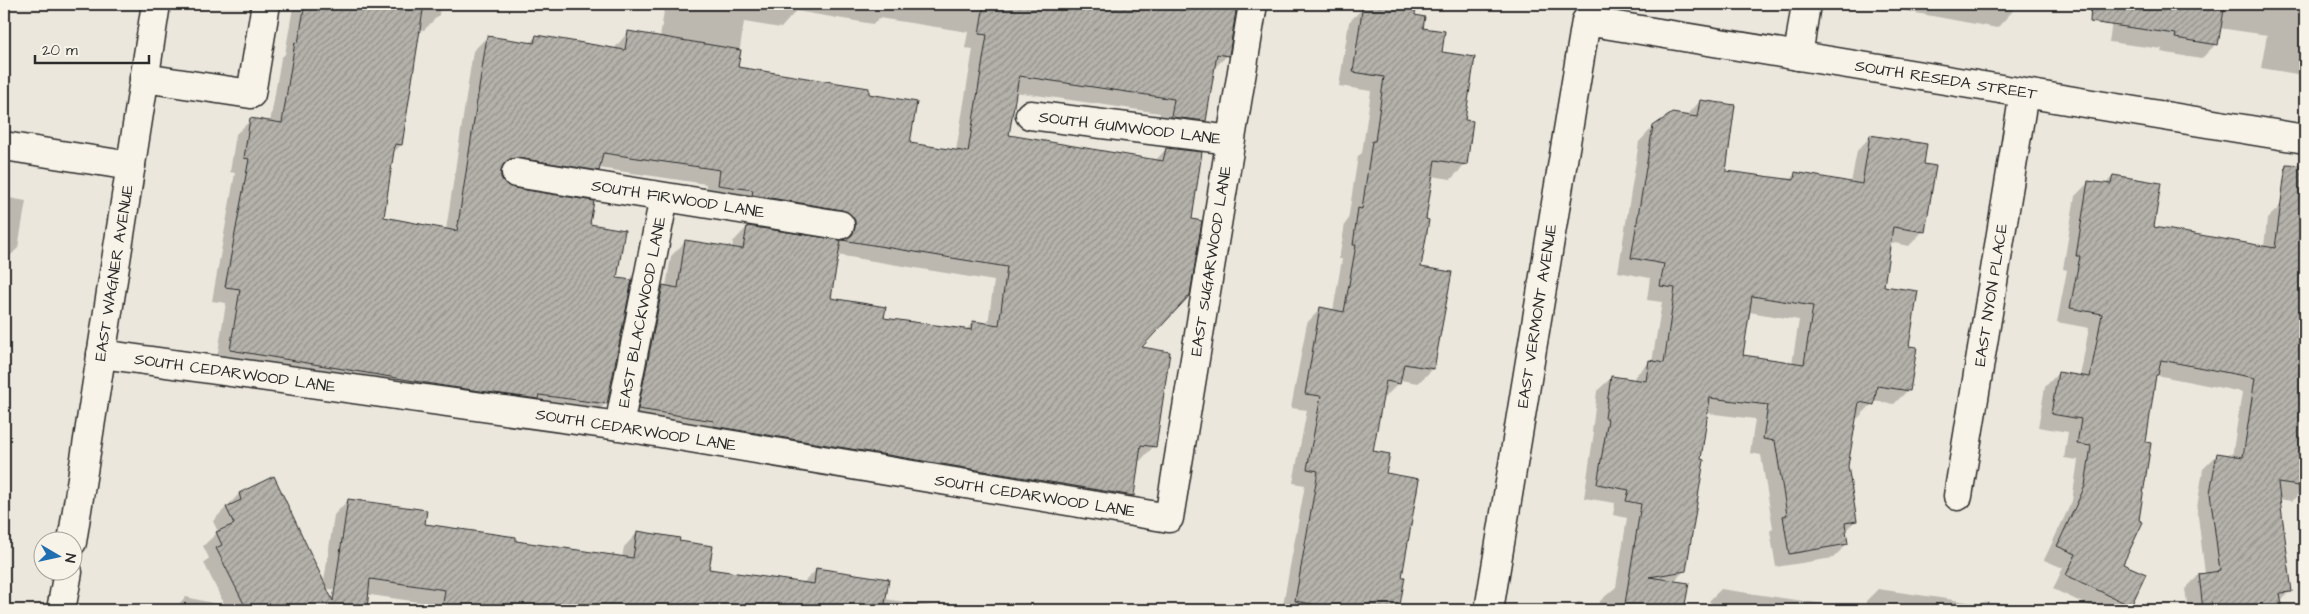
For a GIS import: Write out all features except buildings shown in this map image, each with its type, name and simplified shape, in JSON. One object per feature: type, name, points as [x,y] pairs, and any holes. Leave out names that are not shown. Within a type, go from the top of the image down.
[{"type":"street","name":"EAST WAGNER AVENUE","points":[[74,532],[156,4]]},
{"type":"street","points":[[144,78],[251,94],[266,4]]},
{"type":"street","name":"EAST SUGARWOOD LANE","points":[[1169,518],[1253,4]]},
{"type":"street","points":[[1798,56],[1806,4]]},
{"type":"street","name":"SOUTH RESEDA STREET","points":[[1586,21],[2305,139]]},
{"type":"street","name":"EAST VERMONT AVENUE","points":[[1489,610],[1586,21]]},
{"type":"street","name":"EAST NYON PLACE","points":[[1958,496],[2024,93]]},
{"type":"street","name":"SOUTH GUMWOOD LANE","points":[[1030,115],[1231,140]]},
{"type":"street","points":[[4,146],[131,166]]},
{"type":"street","name":"SOUTH FIRWOOD LANE","points":[[516,173],[840,225]]},
{"type":"street","name":"EAST BLACKWOOD LANE","points":[[620,426],[664,197]]},
{"type":"street","name":"SOUTH CEDARWOOD LANE","points":[[101,354],[620,426],[1169,518]]},
{"type":"street","points":[[62,610],[66,582]]}]
